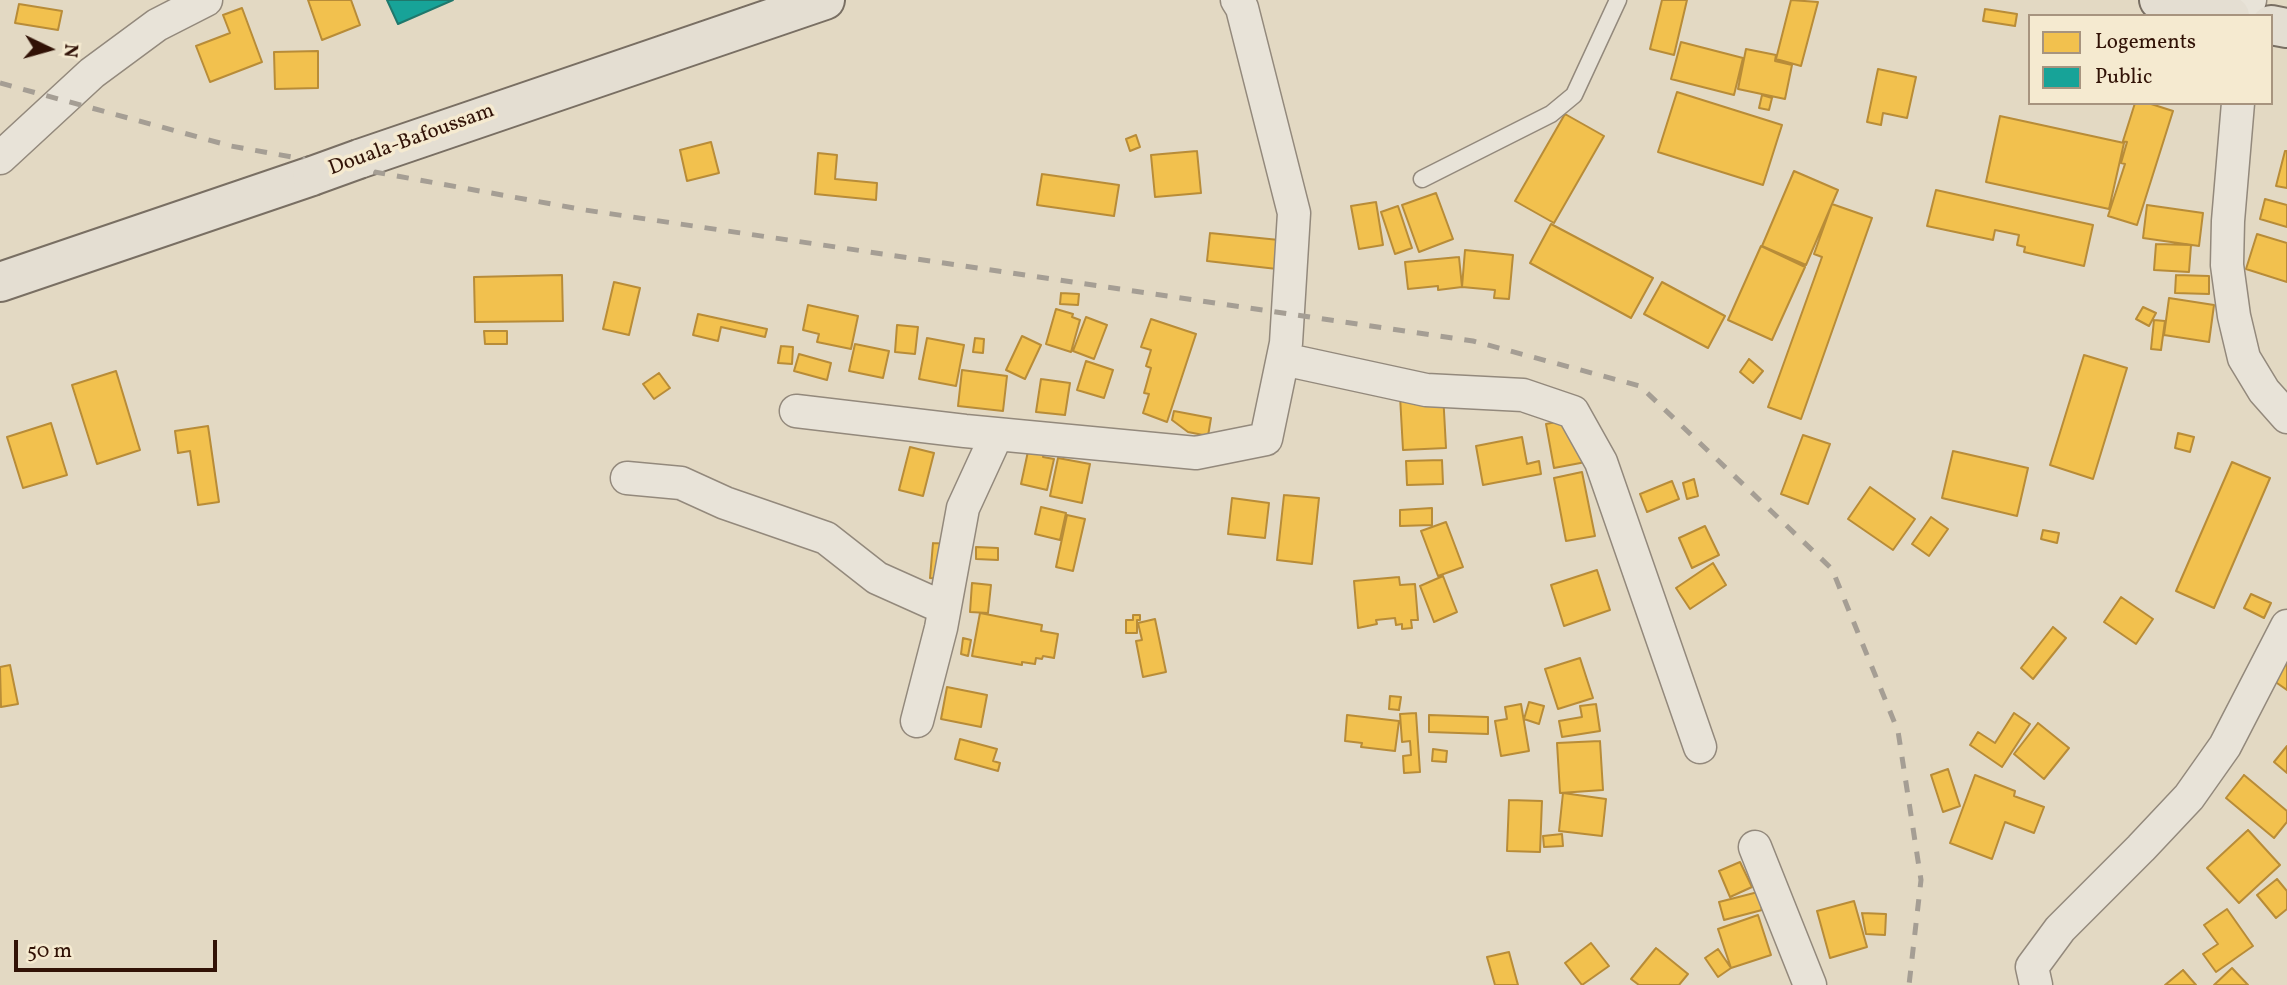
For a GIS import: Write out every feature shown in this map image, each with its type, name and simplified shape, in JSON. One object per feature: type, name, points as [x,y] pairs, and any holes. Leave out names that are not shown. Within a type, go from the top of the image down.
[{"type":"highway","name":"Douala-Bafoussam","points":[[0,282],[825,0]]},
{"type":"highway","points":[[2160,0],[2221,14]]},
{"type":"street","points":[[0,158],[92,72],[157,25],[206,0]]},
{"type":"street","points":[[796,411],[1196,453],[1266,439],[1286,343],[1294,213],[1242,8],[1237,0]]},
{"type":"street","points":[[2238,105],[2227,265],[2234,316],[2244,358],[2264,391],[2287,417]]},
{"type":"street","points":[[1283,359],[1426,390],[1523,395],[1573,412],[1601,462],[1700,747]]},
{"type":"street","points":[[917,720],[944,608],[963,508],[997,434]]},
{"type":"street","points":[[627,478],[681,483],[725,503],[826,538],[877,578],[944,608]]},
{"type":"street","points":[[2026,979],[2060,929],[2189,797],[2225,746],[2287,626]]},
{"type":"street","points":[[1755,846],[1810,985]]},
{"type":"lane","points":[[1422,178],[1551,114],[1574,95],[1618,0]]},
{"type":"building: Logements","points":[[308,0],[351,0],[360,25],[322,40]]},
{"type":"building: Logements","points":[[1662,0],[1687,0],[1674,55],[1650,49]]},
{"type":"building: Logements","points":[[1791,0],[1818,2],[1801,66],[1776,59]]},
{"type":"building: Logements","points":[[19,4],[62,11],[58,30],[15,23]]},
{"type":"building: Logements","points":[[242,8],[262,62],[210,82],[196,46],[230,33],[223,15]]},
{"type":"building: Logements","points":[[1985,9],[2017,14],[2015,26],[1983,21]]},
{"type":"building: Logements","points":[[1681,42],[1743,58],[1734,95],[1671,79]]},
{"type":"building: Logements","points":[[1746,49],[1776,55],[1775,61],[1792,65],[1785,99],[1738,89]]},
{"type":"building: Logements","points":[[318,51],[318,88],[275,89],[274,52]]},
{"type":"building: Logements","points":[[1878,69],[1916,77],[1907,118],[1883,113],[1881,125],[1867,122]]},
{"type":"building: Logements","points":[[1677,92],[1782,125],[1763,185],[1658,152]]},
{"type":"building: Logements","points":[[1762,95],[1772,98],[1769,110],[1759,108]]},
{"type":"building: Logements","points":[[2134,105],[2154,105],[2173,111],[2137,225],[2108,216],[2125,164],[2121,163],[2127,142],[2123,141]]},
{"type":"building: Logements","points":[[1565,114],[1604,136],[1554,223],[1515,201]]},
{"type":"building: Logements","points":[[2000,116],[2124,143],[2109,209],[1986,182]]},
{"type":"building: Logements","points":[[1136,135],[1140,147],[1130,151],[1126,139]]},
{"type":"building: Logements","points":[[711,142],[719,173],[687,181],[680,150]]},
{"type":"building: Logements","points":[[1197,151],[1201,193],[1155,197],[1151,155]]},
{"type":"building: Logements","points":[[2287,151],[2287,188],[2276,186]]},
{"type":"building: Logements","points":[[818,153],[837,155],[835,179],[877,183],[876,200],[815,194]]},
{"type":"building: Logements","points":[[1794,171],[1838,190],[1806,265],[1762,246]]},
{"type":"building: Logements","points":[[1042,174],[1119,185],[1114,216],[1037,205]]},
{"type":"building: Logements","points":[[1936,190],[2093,225],[2084,266],[2024,252],[2025,247],[2017,245],[2019,235],[1995,230],[1993,240],[1927,226]]},
{"type":"building: Logements","points":[[1436,193],[1453,239],[1419,252],[1402,205]]},
{"type":"building: Logements","points":[[2265,199],[2287,205],[2287,227],[2260,219]]},
{"type":"building: Logements","points":[[1376,202],[1383,245],[1359,249],[1351,206]]},
{"type":"building: Logements","points":[[1832,204],[1872,218],[1801,419],[1768,407],[1822,257],[1814,254]]},
{"type":"building: Logements","points":[[2147,205],[2203,213],[2199,246],[2143,238]]},
{"type":"building: Logements","points":[[1398,206],[1412,248],[1395,254],[1381,212]]},
{"type":"building: Logements","points":[[1551,224],[1653,278],[1631,318],[1530,263]]},
{"type":"building: Logements","points":[[1210,233],[1279,240],[1277,269],[1207,261]]},
{"type":"building: Logements","points":[[2257,234],[2287,243],[2287,282],[2246,269]]},
{"type":"building: Logements","points":[[2156,244],[2191,245],[2189,272],[2154,270]]},
{"type":"building: Logements","points":[[1761,246],[1805,267],[1772,340],[1728,320]]},
{"type":"building: Logements","points":[[1465,250],[1513,255],[1509,299],[1494,298],[1495,290],[1462,287]]},
{"type":"building: Logements","points":[[1459,257],[1462,287],[1438,290],[1438,286],[1408,289],[1405,262]]},
{"type":"building: Logements","points":[[562,275],[563,321],[475,322],[474,277]]},
{"type":"building: Logements","points":[[2176,275],[2209,276],[2209,294],[2175,293]]},
{"type":"building: Logements","points":[[614,282],[640,288],[629,335],[603,329]]},
{"type":"building: Logements","points":[[1662,282],[1725,316],[1708,348],[1644,314]]},
{"type":"building: Logements","points":[[1061,293],[1079,294],[1078,305],[1060,304]]},
{"type":"building: Logements","points":[[2169,298],[2214,305],[2209,342],[2164,335]]},
{"type":"building: Logements","points":[[808,305],[858,316],[851,349],[817,342],[819,334],[803,330]]},
{"type":"building: Logements","points":[[2143,307],[2156,313],[2149,326],[2136,319]]},
{"type":"building: Logements","points":[[1056,309],[1073,314],[1072,317],[1080,320],[1071,352],[1046,344]]},
{"type":"building: Logements","points":[[698,314],[767,329],[765,337],[721,327],[718,341],[693,335]]},
{"type":"building: Logements","points":[[1086,317],[1107,325],[1094,359],[1073,351]]},
{"type":"building: Logements","points":[[1151,319],[1196,334],[1167,422],[1143,413],[1149,394],[1144,393],[1151,368],[1146,366],[1151,350],[1141,347]]},
{"type":"building: Logements","points":[[2154,320],[2165,321],[2161,350],[2151,349]]},
{"type":"building: Logements","points":[[897,325],[918,327],[915,354],[895,352]]},
{"type":"building: Logements","points":[[484,331],[507,331],[507,344],[485,344]]},
{"type":"building: Logements","points":[[1022,336],[1041,345],[1025,379],[1006,370]]},
{"type":"building: Logements","points":[[927,338],[964,345],[956,386],[919,379]]},
{"type":"building: Logements","points":[[975,338],[984,339],[983,353],[973,352]]},
{"type":"building: Logements","points":[[855,344],[889,351],[883,378],[849,371]]},
{"type":"building: Logements","points":[[781,346],[793,347],[792,364],[778,363]]},
{"type":"building: Logements","points":[[799,354],[831,363],[827,380],[794,371]]},
{"type":"building: Logements","points":[[2084,355],[2127,368],[2093,479],[2050,465]]},
{"type":"building: Logements","points":[[1749,359],[1763,371],[1753,383],[1740,372]]},
{"type":"building: Logements","points":[[1086,361],[1113,370],[1104,398],[1077,390]]},
{"type":"building: Logements","points":[[962,370],[1007,376],[1003,411],[958,406]]},
{"type":"building: Logements","points":[[116,371],[140,450],[97,464],[72,385]]},
{"type":"building: Logements","points":[[659,373],[670,388],[654,399],[643,384]]},
{"type":"building: Logements","points":[[1041,379],[1070,383],[1065,415],[1036,412]]},
{"type":"building: Logements","points":[[1443,393],[1446,448],[1403,450],[1400,396]]},
{"type":"building: Logements","points":[[1174,411],[1211,418],[1208,436],[1188,432],[1172,420]]},
{"type":"building: Logements","points":[[1582,417],[1591,461],[1554,468],[1546,424]]},
{"type":"building: Logements","points":[[51,423],[67,475],[23,488],[7,437]]},
{"type":"building: Logements","points":[[208,426],[219,502],[198,505],[190,451],[178,453],[175,431]]},
{"type":"building: Logements","points":[[1033,428],[1049,431],[1043,457],[1054,459],[1047,490],[1021,484]]},
{"type":"building: Logements","points":[[2178,433],[2194,437],[2190,452],[2175,448]]},
{"type":"building: Logements","points":[[1803,435],[1830,444],[1808,504],[1781,494]]},
{"type":"building: Logements","points":[[1522,437],[1527,464],[1539,461],[1541,474],[1483,485],[1476,446]]},
{"type":"building: Logements","points":[[910,447],[934,453],[923,496],[899,490]]},
{"type":"building: Logements","points":[[1953,451],[2028,468],[2017,516],[1942,498]]},
{"type":"building: Logements","points":[[1058,458],[1090,464],[1082,503],[1050,496]]},
{"type":"building: Logements","points":[[1442,460],[1443,484],[1407,485],[1406,461]]},
{"type":"building: Logements","points":[[2232,462],[2270,478],[2214,608],[2176,591]]},
{"type":"building: Logements","points":[[1582,472],[1595,536],[1566,541],[1554,478]]},
{"type":"building: Logements","points":[[1694,479],[1698,496],[1687,499],[1683,483]]},
{"type":"building: Logements","points":[[1672,481],[1679,499],[1647,512],[1640,494]]},
{"type":"building: Logements","points":[[1870,487],[1915,519],[1893,550],[1848,519]]},
{"type":"building: Logements","points":[[1284,495],[1319,498],[1312,564],[1277,560]]},
{"type":"building: Logements","points":[[1232,498],[1269,503],[1265,538],[1228,534]]},
{"type":"building: Logements","points":[[1041,507],[1066,513],[1060,540],[1035,534]]},
{"type":"building: Logements","points":[[1432,508],[1432,525],[1400,526],[1400,510]]},
{"type":"building: Logements","points":[[1067,515],[1085,519],[1073,571],[1056,567]]},
{"type":"building: Logements","points":[[1931,517],[1948,529],[1929,556],[1912,544]]},
{"type":"building: Logements","points":[[1446,522],[1463,567],[1438,576],[1421,531]]},
{"type":"building: Logements","points":[[1705,526],[1719,555],[1692,568],[1679,538]]},
{"type":"building: Logements","points":[[2043,530],[2059,533],[2057,543],[2041,539]]},
{"type":"building: Logements","points":[[933,543],[966,545],[962,581],[930,578]]},
{"type":"building: Logements","points":[[976,547],[998,548],[998,560],[976,559]]},
{"type":"building: Logements","points":[[1713,563],[1726,585],[1690,609],[1676,588]]},
{"type":"building: Logements","points":[[1597,570],[1610,610],[1564,626],[1551,585]]},
{"type":"building: Logements","points":[[1443,576],[1457,612],[1434,622],[1420,586]]},
{"type":"building: Logements","points":[[1399,577],[1400,585],[1415,584],[1418,620],[1411,620],[1412,628],[1402,629],[1402,624],[1396,625],[1395,618],[1376,620],[1377,624],[1358,628],[1354,581]]},
{"type":"building: Logements","points":[[972,583],[991,585],[988,613],[970,612]]},
{"type":"building: Logements","points":[[2251,594],[2271,603],[2264,618],[2244,608]]},
{"type":"building: Logements","points":[[2121,597],[2153,619],[2136,644],[2104,622]]},
{"type":"building: Logements","points":[[980,613],[1042,625],[1041,631],[1058,634],[1054,658],[1043,656],[1042,659],[1036,658],[1035,664],[1022,662],[1022,665],[972,656]]},
{"type":"building: Logements","points":[[1133,615],[1140,615],[1140,620],[1137,620],[1137,633],[1126,633],[1126,620],[1133,620]]},
{"type":"building: Logements","points":[[1155,619],[1166,672],[1143,677],[1136,641],[1142,640],[1138,623]]},
{"type":"building: Logements","points":[[2053,627],[2066,638],[2033,679],[2021,668]]},
{"type":"building: Logements","points":[[963,638],[971,640],[968,656],[961,654]]},
{"type":"building: Logements","points":[[1580,658],[1593,698],[1558,709],[1545,669]]},
{"type":"building: Logements","points":[[2287,662],[2287,690],[2274,681]]},
{"type":"building: Logements","points":[[10,665],[18,704],[1,707],[0,667]]},
{"type":"building: Logements","points":[[947,687],[987,695],[981,727],[941,719]]},
{"type":"building: Logements","points":[[1390,696],[1401,697],[1399,710],[1389,709]]},
{"type":"building: Logements","points":[[1529,702],[1544,706],[1539,724],[1524,719]]},
{"type":"building: Logements","points":[[1521,704],[1529,751],[1501,756],[1495,721],[1507,719],[1505,707]]},
{"type":"building: Logements","points":[[1596,704],[1600,731],[1562,737],[1559,721],[1582,717],[1580,706]]},
{"type":"building: Logements","points":[[1416,713],[1420,772],[1404,773],[1403,756],[1411,755],[1410,741],[1402,742],[1400,714]]},
{"type":"building: Logements","points":[[2014,713],[2030,724],[2002,767],[1970,745],[1978,732],[1995,743]]},
{"type":"building: Logements","points":[[1347,715],[1399,721],[1395,751],[1361,747],[1362,743],[1345,741]]},
{"type":"building: Logements","points":[[1429,715],[1488,717],[1488,734],[1429,732]]},
{"type":"building: Logements","points":[[2038,723],[2069,748],[2044,779],[2014,754]]},
{"type":"building: Logements","points":[[960,739],[997,749],[993,761],[1000,763],[998,771],[955,759]]},
{"type":"building: Logements","points":[[1600,741],[1603,790],[1560,793],[1557,743]]},
{"type":"building: Logements","points":[[2287,746],[2287,773],[2274,762]]},
{"type":"building: Logements","points":[[1433,749],[1447,751],[1446,762],[1432,761]]},
{"type":"building: Logements","points":[[1948,769],[1960,806],[1943,812],[1931,775]]},
{"type":"building: Logements","points":[[1975,775],[2015,791],[2014,796],[2044,807],[2034,833],[2005,822],[1992,859],[1950,843]]},
{"type":"building: Logements","points":[[2244,775],[2287,811],[2287,822],[2274,838],[2226,798]]},
{"type":"building: Logements","points":[[1563,793],[1606,799],[1602,836],[1559,831]]},
{"type":"building: Logements","points":[[1509,800],[1542,801],[1540,852],[1507,851]]},
{"type":"building: Logements","points":[[2248,830],[2280,865],[2239,903],[2207,868]]},
{"type":"building: Logements","points":[[1562,834],[1563,846],[1544,847],[1543,836]]},
{"type":"building: Logements","points":[[1740,862],[1752,887],[1730,897],[1719,871]]},
{"type":"building: Logements","points":[[2277,879],[2287,891],[2287,909],[2276,918],[2257,895]]},
{"type":"building: Logements","points":[[1758,892],[1762,910],[1724,920],[1719,902]]},
{"type":"building: Logements","points":[[1854,901],[1867,947],[1830,958],[1817,911]]},
{"type":"building: Logements","points":[[2227,909],[2253,946],[2216,972],[2203,954],[2218,944],[2204,925]]},
{"type":"building: Logements","points":[[1862,913],[1886,914],[1885,935],[1866,934]]},
{"type":"building: Logements","points":[[1758,915],[1771,955],[1731,968],[1718,929]]},
{"type":"building: Logements","points":[[1591,943],[1609,966],[1582,985],[1565,963]]},
{"type":"building: Logements","points":[[1656,948],[1688,974],[1679,985],[1639,985],[1631,979]]},
{"type":"building: Logements","points":[[1718,949],[1731,968],[1718,977],[1705,958]]},
{"type":"building: Logements","points":[[1509,952],[1518,985],[1495,985],[1487,957]]},
{"type":"building: Logements","points":[[2232,968],[2248,985],[2214,985]]},
{"type":"building: Logements","points":[[2183,970],[2196,985],[2165,985]]},
{"type":"building: Public","points":[[387,0],[453,0],[398,24]]},
{"type":"railway","points":[[0,83],[231,146],[585,210],[1473,341],[1640,386],[1832,569],[1898,731],[1921,880],[1909,985]]}]
